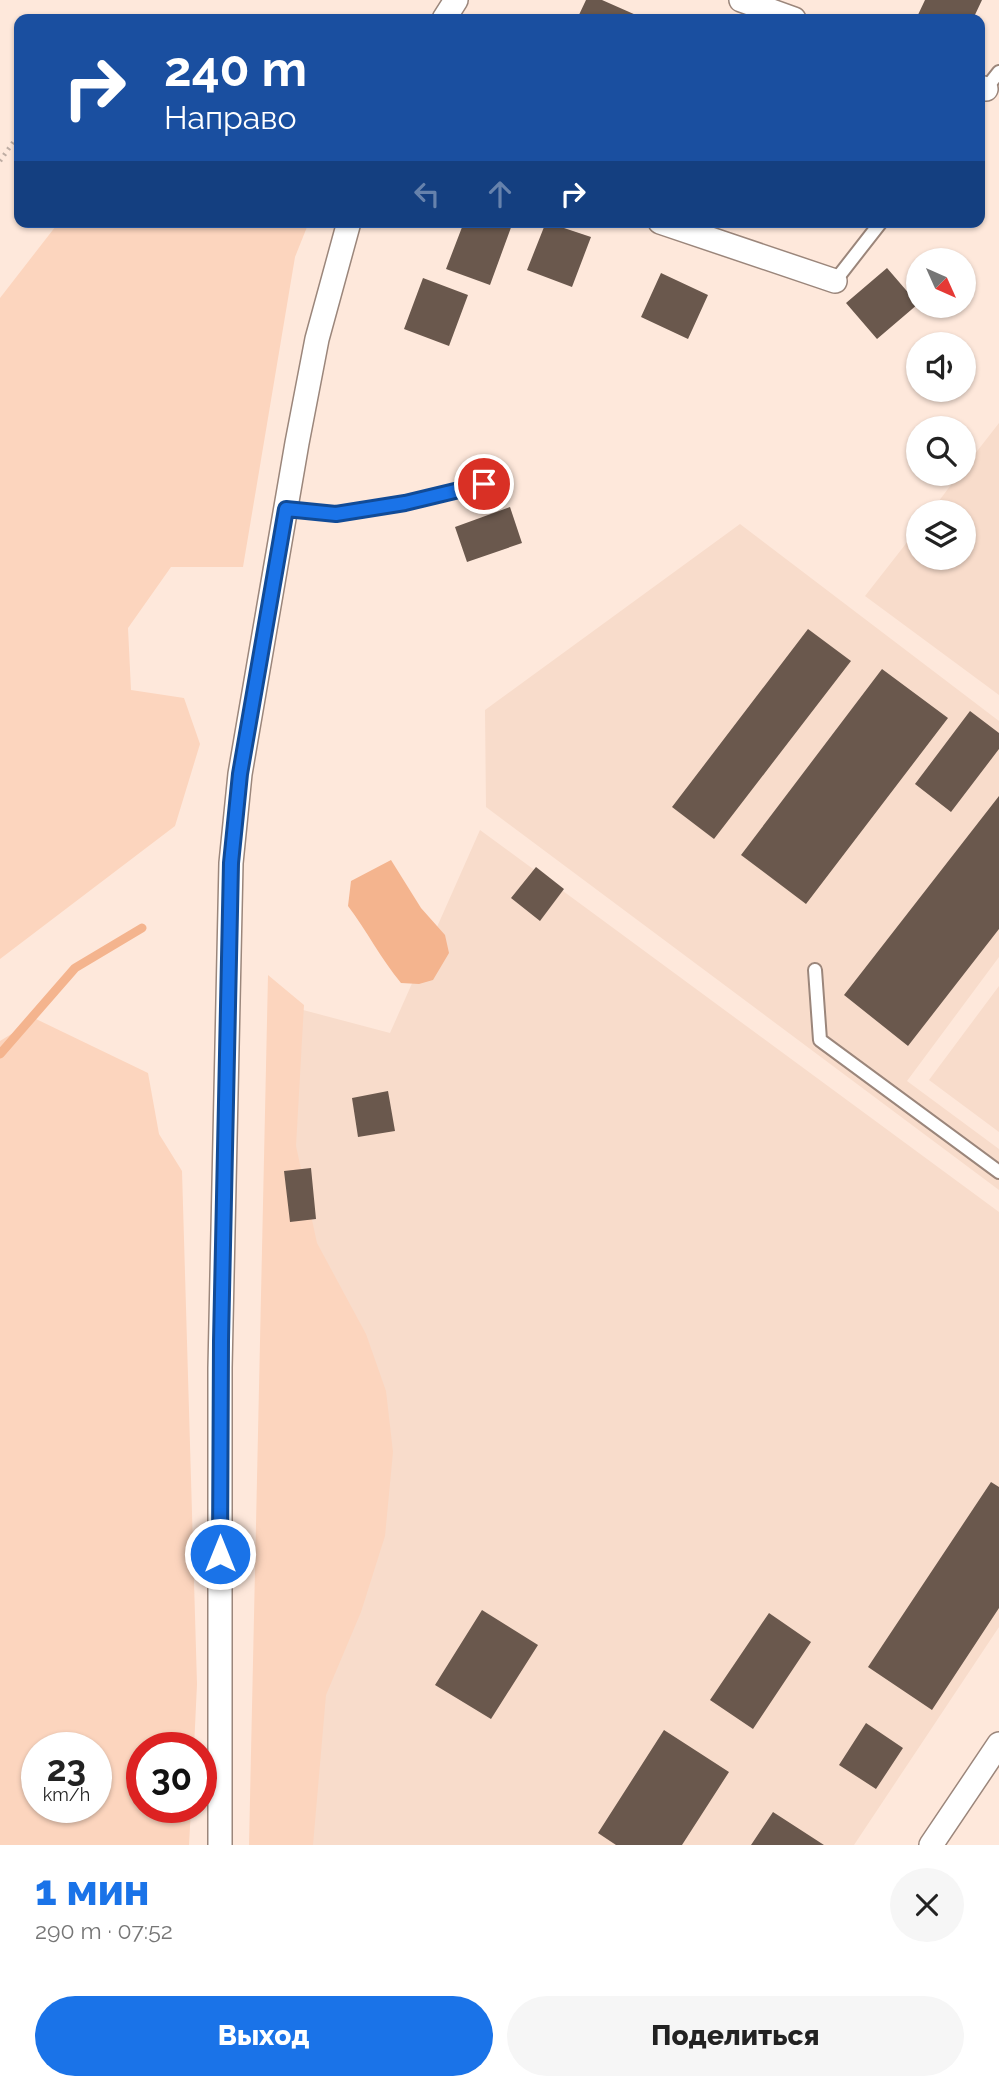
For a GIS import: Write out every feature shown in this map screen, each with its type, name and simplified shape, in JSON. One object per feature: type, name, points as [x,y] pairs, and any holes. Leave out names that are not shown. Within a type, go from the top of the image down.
[{"type":"street","points":[[741,0],[780,14]]},
{"type":"street","points":[[220,1845],[220,1368],[227,929],[240,774],[317,339],[347,228]]},
{"type":"street","points":[[678,228],[835,281]]},
{"type":"street","points":[[931,1845],[999,1744]]},
{"type":"lane","points":[[835,281],[876,228]]},
{"type":"lane","points":[[286,509],[336,514],[405,503],[484,484]]},
{"type":"lane","points":[[816,970],[820,1040],[999,1172]]},
{"type":"path","points":[[0,161],[14,141]]},
{"type":"shaded area","points":[[54,228],[307,228],[295,257],[243,567],[171,567],[128,628],[131,690],[184,698],[200,744],[175,826],[0,959],[0,298]]},
{"type":"shaded area","points":[[999,423],[999,695],[865,596],[906,544],[906,570],[976,570],[976,500],[940,500],[950,486],[976,486],[976,453]]},
{"type":"shaded area","points":[[740,524],[999,721],[999,957],[907,1081],[999,1149],[999,1190],[486,807],[485,710]]},
{"type":"shaded area","points":[[480,830],[999,1212],[999,1627],[854,1845],[270,1845],[288,1006],[390,1033]]},
{"type":"shaded area","points":[[391,860],[421,908],[445,935],[449,953],[433,980],[419,984],[401,983],[348,906],[351,881]]},
{"type":"shaded area","points":[[268,975],[304,1005],[296,1146],[317,1243],[366,1334],[386,1391],[393,1452],[385,1536],[361,1612],[326,1695],[313,1845],[249,1845]]},
{"type":"shaded area","points":[[999,986],[999,1132],[929,1080]]},
{"type":"shaded area","points":[[36,1019],[148,1073],[159,1134],[182,1171],[197,1684],[195,1732],[126,1732],[126,1823],[190,1823],[189,1845],[0,1845],[0,1041]]},
{"type":"building","points":[[586,0],[602,0],[634,14],[579,14]]},
{"type":"building","points":[[925,0],[982,0],[975,14],[918,14]]},
{"type":"building","points":[[462,228],[511,228],[490,285],[446,269]]},
{"type":"building","points":[[544,228],[564,228],[591,237],[572,287],[527,270]]},
{"type":"building","points":[[887,268],[906,290],[906,314],[877,339],[846,303]]},
{"type":"building","points":[[661,273],[708,295],[688,339],[641,317]]},
{"type":"building","points":[[423,278],[468,295],[449,346],[404,329]]},
{"type":"building","points":[[510,507],[522,543],[467,562],[455,527]]},
{"type":"building","points":[[808,629],[851,661],[714,839],[672,807]]},
{"type":"building","points":[[882,669],[948,718],[806,904],[741,855]]},
{"type":"building","points":[[970,711],[999,733],[999,749],[951,812],[915,784]]},
{"type":"building","points":[[999,796],[999,929],[908,1046],[844,995]]},
{"type":"building","points":[[536,867],[564,889],[540,921],[511,898]]},
{"type":"building","points":[[388,1091],[395,1131],[358,1137],[352,1098]]},
{"type":"building","points":[[311,1168],[316,1219],[290,1222],[284,1171]]},
{"type":"building","points":[[991,1482],[999,1487],[999,1608],[932,1710],[868,1667]]},
{"type":"building","points":[[482,1610],[538,1645],[491,1719],[435,1685]]},
{"type":"building","points":[[769,1613],[811,1642],[753,1729],[710,1700]]},
{"type":"building","points":[[866,1723],[903,1748],[876,1789],[839,1765]]},
{"type":"building","points":[[664,1730],[729,1772],[682,1845],[616,1845],[598,1833]]},
{"type":"building","points":[[773,1812],[824,1845],[751,1845]]},
{"type":"waterway","points":[[0,1054],[75,968],[142,928]]},
{"type":"route","points":[[220,1554],[227,929],[231,863],[240,774],[286,509],[336,514],[405,503],[484,484]]}]
